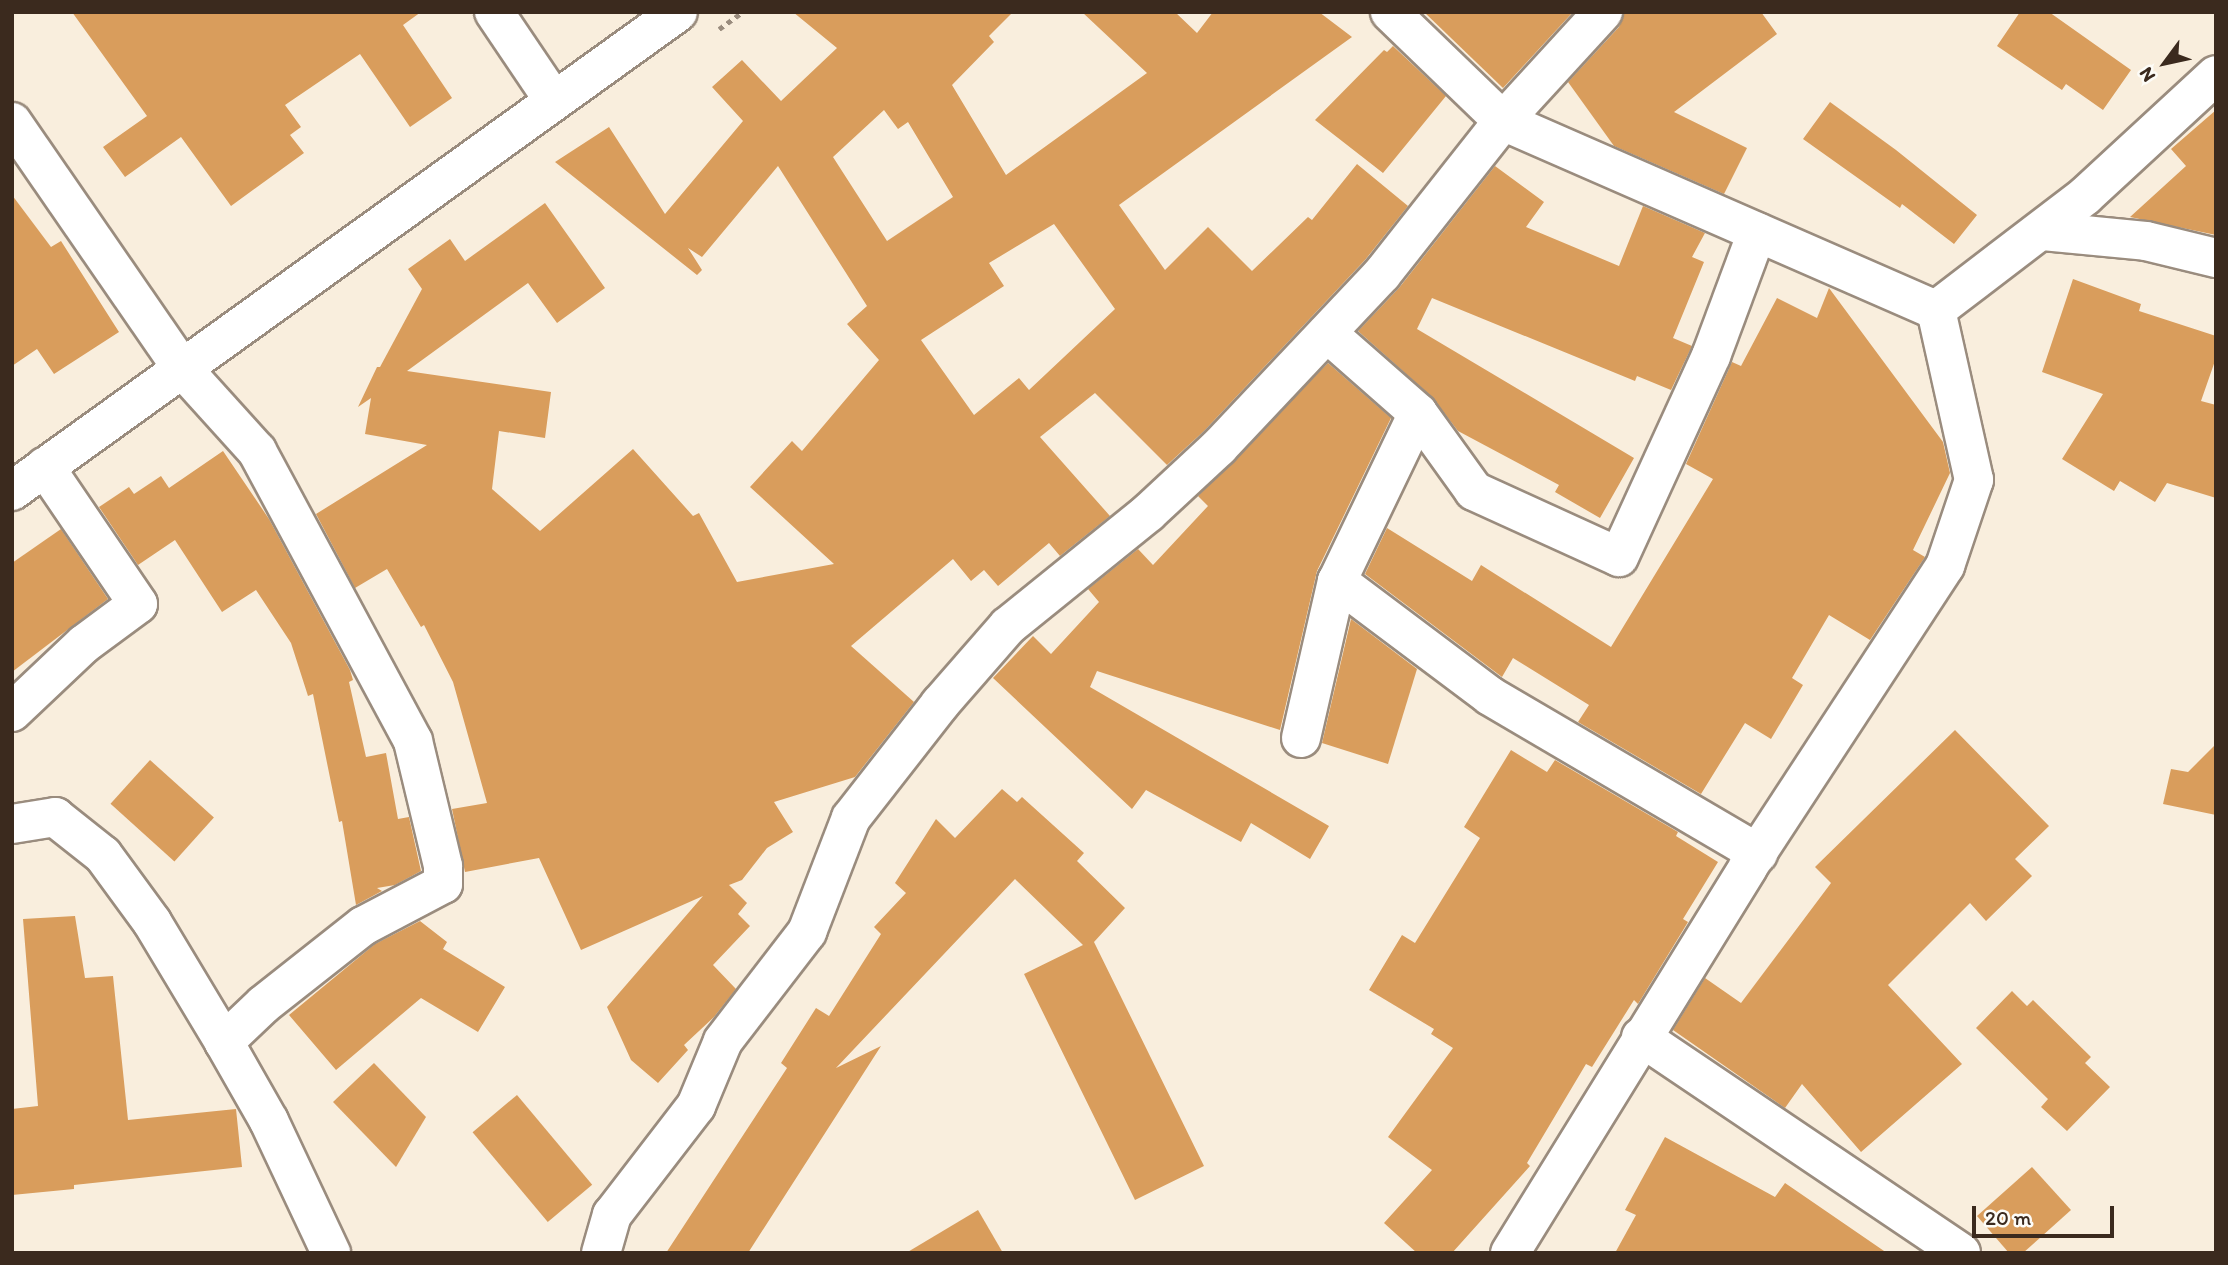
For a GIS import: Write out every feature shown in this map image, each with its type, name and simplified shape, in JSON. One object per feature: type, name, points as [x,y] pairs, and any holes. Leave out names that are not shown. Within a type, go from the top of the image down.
[{"type":"street","points":[[494,12],[554,102]]},
{"type":"street","points":[[12,491],[678,12]]},
{"type":"street","points":[[1390,12],[1503,121],[1936,310]]},
{"type":"street","points":[[601,1253],[612,1214],[696,1106],[723,1041],[807,932],[851,818],[940,704],[1008,626],[1148,513],[1219,447],[1382,274],[1503,121],[1603,12]]},
{"type":"street","points":[[1936,310],[2043,231],[2216,75]]},
{"type":"street","points":[[12,122],[182,368],[257,451],[413,741],[443,866],[443,884],[363,926],[263,1005],[224,1042]]},
{"type":"street","points":[[2043,231],[2146,241],[2216,258]]},
{"type":"street","points":[[1327,333],[1418,413],[1474,491],[1619,557],[1711,356],[1757,232]]},
{"type":"street","points":[[1510,1253],[1758,853],[1945,566],[1974,480],[1936,310]]},
{"type":"street","points":[[1301,738],[1337,581],[1418,413]]},
{"type":"street","points":[[12,712],[85,644],[138,604],[45,467]]},
{"type":"street","points":[[1337,581],[1490,696],[1758,853]]},
{"type":"street","points":[[12,824],[55,817],[103,855],[152,922],[224,1042],[269,1121],[331,1253]]},
{"type":"street","points":[[1642,1037],[1961,1253]]},
{"type":"building","points":[[72,12],[421,12],[403,25],[452,98],[410,127],[360,54],[285,105],[301,127],[290,135],[304,153],[231,206],[181,137],[125,177],[103,147],[147,116]]},
{"type":"building","points":[[793,12],[1013,12],[989,36],[994,42],[952,85],[1006,175],[1147,73],[1082,12],[1175,12],[1197,33],[1213,12],[1319,12],[1352,37],[1119,205],[1165,270],[1208,227],[1252,271],[1308,217],[1312,220],[1357,164],[1408,206],[1365,260],[1204,431],[1167,465],[1095,393],[1040,437],[1110,516],[1060,556],[1049,543],[998,586],[984,570],[971,581],[953,559],[851,646],[914,702],[855,777],[774,802],[793,832],[767,848],[742,880],[729,885],[747,903],[738,914],[750,926],[713,965],[736,989],[714,1017],[684,1045],[688,1050],[658,1083],[631,1060],[607,1007],[703,896],[581,950],[539,858],[465,872],[452,809],[487,803],[453,682],[424,625],[421,627],[387,569],[355,588],[316,514],[427,445],[365,434],[371,398],[358,407],[377,367],[380,367],[422,289],[408,269],[450,239],[465,261],[545,203],[605,288],[557,323],[528,283],[407,371],[551,392],[545,438],[499,431],[492,489],[540,531],[633,449],[693,516],[699,513],[737,582],[834,564],[750,487],[792,441],[802,451],[879,360],[847,324],[867,306],[778,166],[702,257],[688,248],[702,270],[697,275],[555,162],[609,127],[665,214],[743,121],[712,87],[742,60],[781,101],[837,48]],"holes":[[[884,110],[898,129],[908,122],[953,197],[887,241],[833,157]],[[1054,224],[1115,309],[1029,390],[1019,378],[974,415],[921,340],[1004,286],[989,263]]]},
{"type":"building","points":[[1424,12],[1573,12],[1503,88]]},
{"type":"building","points":[[1624,12],[1761,12],[1777,34],[1674,112],[1747,148],[1724,194],[1614,146],[1568,82],[1619,27]]},
{"type":"building","points":[[2020,12],[2049,12],[2131,70],[2103,110],[2066,84],[2062,90],[1997,46]]},
{"type":"building","points":[[1393,46],[1446,96],[1383,173],[1315,120],[1384,50],[1387,52]]},
{"type":"building","points":[[1830,102],[1896,150],[1977,215],[1954,244],[1902,204],[1900,208],[1803,139]]},
{"type":"building","points":[[2216,110],[2216,235],[2130,217],[2186,166],[2171,149]]},
{"type":"building","points":[[1495,166],[1544,202],[1526,227],[1619,266],[1643,206],[1705,233],[1692,257],[1704,262],[1673,338],[1692,346],[1671,390],[1637,376],[1635,381],[1432,298],[1417,329],[1634,458],[1600,518],[1555,492],[1559,485],[1458,431],[1432,397],[1358,331],[1399,288]]},
{"type":"building","points":[[12,195],[51,247],[61,241],[119,332],[54,374],[37,349],[12,366]]},
{"type":"building","points":[[2073,279],[2141,304],[2139,311],[2216,336],[2216,358],[2201,401],[2216,405],[2216,498],[2167,483],[2155,502],[2120,481],[2114,491],[2062,459],[2103,394],[2042,372]]},
{"type":"building","points":[[1829,288],[1943,442],[1950,473],[1913,550],[1925,557],[1870,640],[1829,615],[1792,678],[1803,685],[1771,739],[1745,723],[1701,794],[1578,722],[1589,705],[1513,658],[1502,677],[1365,574],[1387,528],[1472,581],[1481,565],[1611,647],[1713,479],[1686,464],[1732,362],[1741,366],[1777,298],[1817,318]]},
{"type":"building","points":[[1328,363],[1391,418],[1317,571],[1280,730],[1097,671],[1090,687],[1329,826],[1310,859],[1251,823],[1241,842],[1146,790],[1132,809],[993,678],[1033,636],[1051,654],[1099,602],[1088,589],[1138,549],[1153,565],[1208,506],[1198,496]]},
{"type":"building","points":[[223,451],[269,519],[350,670],[353,680],[349,682],[366,757],[386,753],[398,819],[409,817],[421,871],[395,885],[377,888],[382,891],[356,905],[342,821],[339,822],[313,694],[308,696],[291,643],[256,590],[222,612],[175,540],[138,565],[99,507],[129,487],[134,494],[161,476],[169,488]]},
{"type":"building","points":[[61,529],[108,599],[12,672],[12,563]]},
{"type":"building","points":[[1351,619],[1417,669],[1388,764],[1322,743]]},
{"type":"building","points":[[1955,730],[2049,826],[2015,859],[2032,876],[1986,921],[1970,903],[1888,985],[1962,1064],[1861,1152],[1802,1084],[1785,1108],[1673,1030],[1705,978],[1741,1003],[1831,883],[1815,867]]},
{"type":"building","points":[[2216,744],[2216,815],[2163,804],[2171,769],[2188,772]]},
{"type":"building","points":[[1511,750],[1547,772],[1555,760],[1678,832],[1676,836],[1718,862],[1683,919],[1688,922],[1638,1004],[1634,1000],[1592,1067],[1586,1064],[1527,1163],[1530,1166],[1452,1253],[1417,1253],[1384,1223],[1432,1170],[1388,1137],[1453,1048],[1431,1034],[1434,1029],[1369,990],[1402,935],[1415,943],[1480,838],[1464,827]]},
{"type":"building","points":[[150,760],[214,818],[174,861],[111,804]]},
{"type":"building","points":[[1002,789],[1017,802],[1022,797],[1084,853],[1077,861],[1125,908],[1094,942],[1204,1166],[1135,1200],[1024,974],[1083,945],[1015,879],[836,1068],[881,1046],[748,1253],[666,1253],[787,1068],[781,1063],[816,1008],[829,1016],[881,934],[874,927],[906,893],[895,883],[936,819],[955,838]]},
{"type":"building","points":[[75,916],[85,978],[113,976],[128,1120],[236,1109],[242,1167],[74,1185],[74,1189],[12,1195],[12,1109],[38,1106],[23,919]]},
{"type":"building","points":[[420,921],[447,942],[443,949],[505,987],[478,1032],[421,998],[336,1070],[289,1015],[375,944]]},
{"type":"building","points":[[2012,991],[2027,1006],[2033,1000],[2091,1057],[2085,1063],[2110,1087],[2067,1131],[2041,1107],[2048,1099],[1976,1028]]},
{"type":"building","points":[[374,1063],[426,1117],[396,1167],[333,1102]]},
{"type":"building","points":[[517,1095],[592,1185],[548,1222],[473,1132]]},
{"type":"building","points":[[1665,1137],[1775,1197],[1785,1183],[1887,1253],[1615,1253],[1636,1215],[1625,1210]]},
{"type":"building","points":[[2032,1167],[2071,1210],[2023,1253],[2009,1253],[1977,1216]]},
{"type":"building","points":[[978,1210],[1003,1253],[906,1253]]}]
